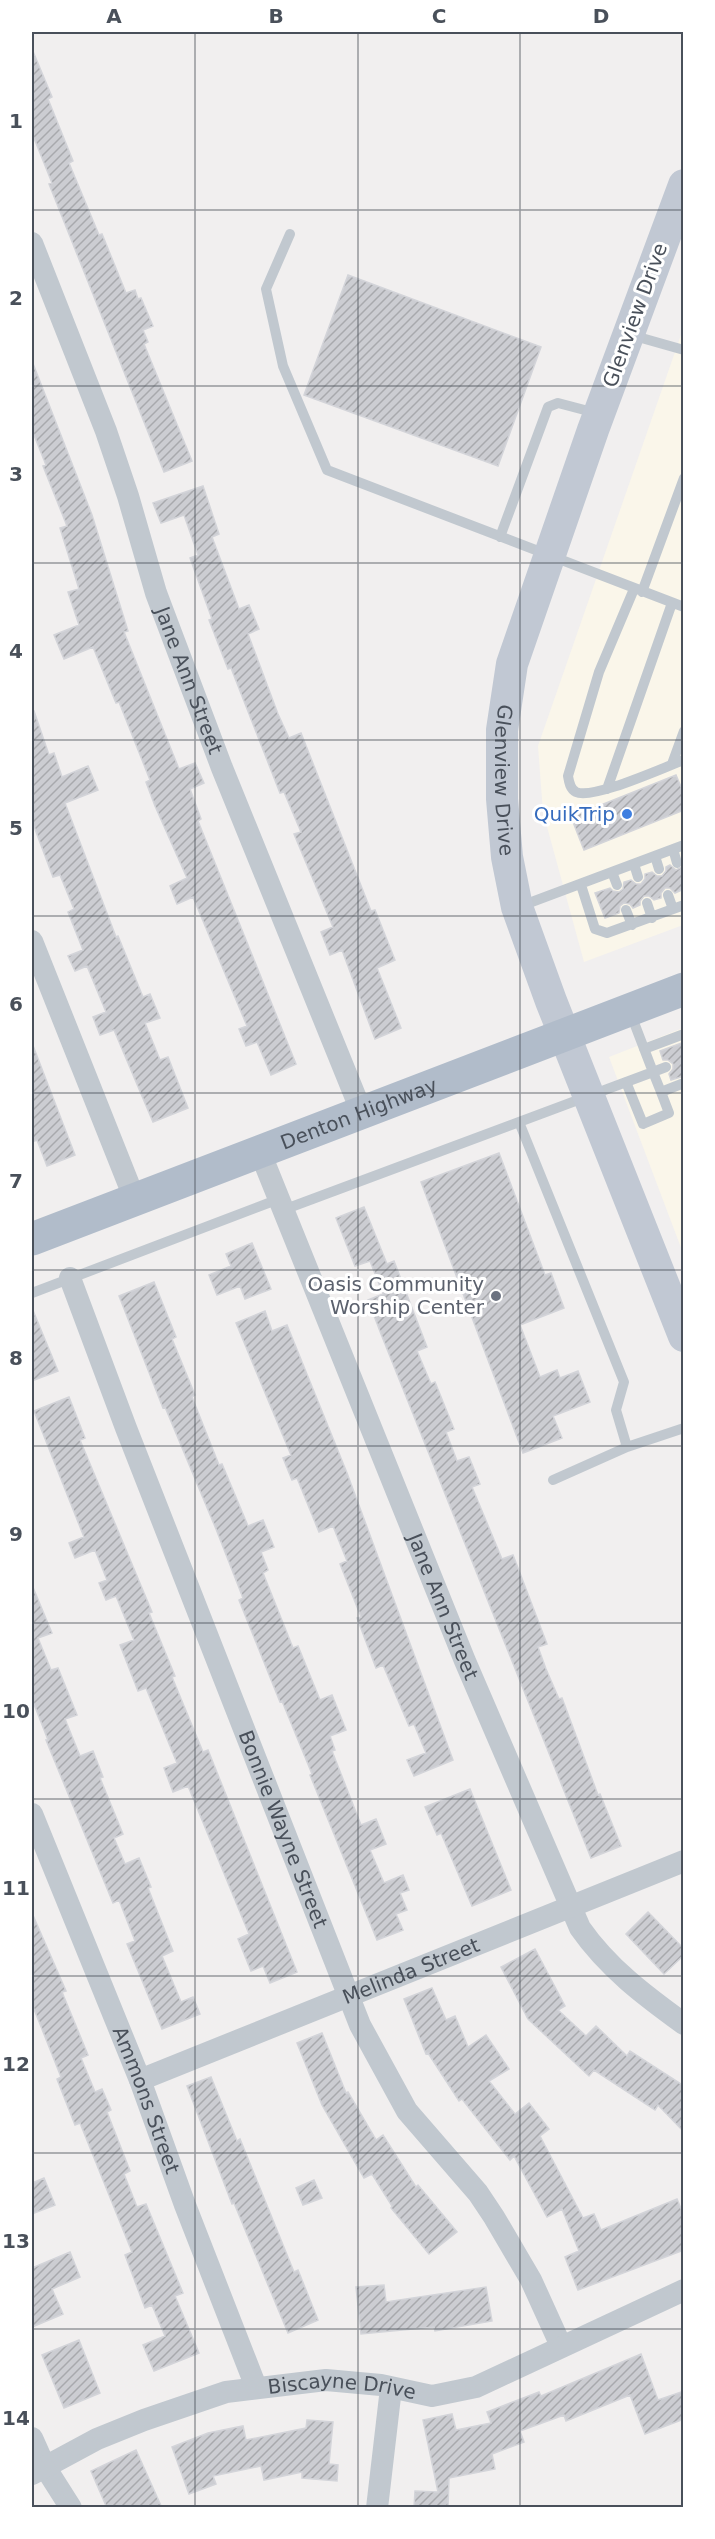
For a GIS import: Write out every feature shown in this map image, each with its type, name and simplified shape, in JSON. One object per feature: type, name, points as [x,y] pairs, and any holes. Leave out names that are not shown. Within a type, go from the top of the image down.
[{"type":"main road","name":"Glenview Drive","points":[[684,185],[599,414],[512,664],[502,730],[502,799],[507,857],[517,908],[588,1096],[684,1336]]},
{"type":"main road","name":"Denton Highway","points":[[32,1239],[683,989]]},
{"type":"street","name":"Jane Ann Street","points":[[32,243],[106,431],[128,496],[156,593],[222,768],[362,1113]]},
{"type":"street","points":[[32,941],[135,1200]]},
{"type":"street","name":"Jane Ann Street","points":[[260,1152],[465,1660],[580,1928],[596,1951],[632,1986],[684,2024]]},
{"type":"street","name":"Bonnie Wayne Street","points":[[70,1278],[126,1428],[360,2025],[406,2111],[478,2193],[494,2217],[531,2280],[561,2346]]},
{"type":"street","name":"Ammons Street","points":[[32,1814],[140,2080],[185,2205],[256,2387]]},
{"type":"street","name":"Melinda Street","points":[[140,2080],[348,1994],[684,1861]]},
{"type":"street","name":"Biscayne Drive","points":[[38,2470],[97,2439],[226,2392],[326,2380],[381,2385],[432,2396],[476,2387],[684,2290]]},
{"type":"street","points":[[377,2508],[391,2388]]},
{"type":"street","points":[[32,2438],[38,2470],[71,2508]]},
{"type":"lane","points":[[290,234],[266,289],[283,366],[327,470],[684,607]]},
{"type":"lane","points":[[628,334],[684,351]]},
{"type":"lane","points":[[500,537],[548,406],[558,404],[599,414]]},
{"type":"lane","points":[[684,478],[638,590],[599,672],[568,776],[570,787],[576,792],[590,794],[684,760]]},
{"type":"lane","points":[[607,789],[672,603]]},
{"type":"lane","points":[[672,764],[684,731]]},
{"type":"lane","points":[[517,908],[678,847],[677,862]]},
{"type":"lane","points":[[655,856],[659,869]]},
{"type":"lane","points":[[634,864],[638,877]]},
{"type":"lane","points":[[612,872],[617,885]]},
{"type":"lane","points":[[581,885],[595,929],[607,933],[678,907],[668,895]]},
{"type":"lane","points":[[647,903],[652,918]]},
{"type":"lane","points":[[626,910],[632,925]]},
{"type":"lane","points":[[626,1082],[643,1124],[669,1113],[628,1010]]},
{"type":"lane","points":[[644,1049],[684,1034]]},
{"type":"lane","points":[[32,1293],[519,1122],[666,1067]]},
{"type":"lane","points":[[661,1092],[684,1083]]},
{"type":"lane","points":[[519,1122],[624,1382],[616,1410],[627,1447]]},
{"type":"lane","points":[[553,1480],[627,1447],[684,1428]]},
{"type":"shaded area","points":[[683,329],[683,925],[584,962],[543,812],[538,746]]},
{"type":"shaded area","points":[[683,1028],[683,1253],[609,1057]]},
{"type":"building","points":[[32,49],[52,97],[48,99],[73,161],[69,163],[99,235],[102,234],[126,293],[135,290],[153,326],[143,330],[148,342],[144,344],[192,461],[164,472],[49,184],[52,183],[32,133]]},
{"type":"building","points":[[348,275],[541,347],[498,466],[304,395]]},
{"type":"building","points":[[32,361],[92,515],[128,631],[124,632],[179,769],[195,763],[204,783],[190,789],[201,819],[198,821],[296,1064],[271,1075],[257,1042],[246,1046],[239,1029],[247,1026],[193,897],[177,904],[170,886],[187,878],[155,806],[146,782],[150,780],[119,702],[116,703],[93,647],[64,659],[54,635],[79,625],[68,592],[79,589],[60,528],[67,526],[43,466],[46,465],[32,430]]},
{"type":"building","points":[[203,486],[219,534],[212,537],[239,609],[249,605],[259,629],[248,634],[278,714],[289,738],[301,733],[371,911],[375,910],[395,960],[377,968],[401,1028],[375,1039],[342,950],[330,955],[321,932],[333,927],[294,834],[301,832],[284,792],[280,793],[231,668],[228,669],[209,620],[212,619],[190,558],[198,555],[184,515],[161,523],[153,503]]},
{"type":"building","points":[[34,711],[49,755],[54,753],[62,777],[88,766],[98,790],[65,803],[116,937],[118,936],[143,997],[150,994],[160,1018],[145,1023],[160,1060],[168,1057],[188,1108],[153,1122],[114,1030],[100,1035],[93,1017],[106,1012],[87,966],[75,971],[68,956],[83,950],[68,912],[74,909],[60,875],[53,877],[32,821],[32,712]]},
{"type":"building","name":"QuikTrip","points":[[676,775],[684,794],[684,810],[584,850],[571,817]]},
{"type":"building","name":"QuikTrip","points":[[670,865],[676,870],[684,866],[684,889],[675,893],[670,888],[665,888],[661,893],[661,898],[654,900],[649,896],[644,896],[640,905],[633,908],[630,904],[624,903],[620,906],[619,913],[605,918],[595,893],[610,888],[619,892],[623,889],[624,882],[631,880],[636,884],[641,884],[645,879],[645,874],[652,872],[657,876],[662,876],[666,867]]},
{"type":"building","points":[[684,1042],[684,1076],[671,1080],[669,1074],[673,1069],[673,1064],[668,1060],[663,1060],[660,1051]]},
{"type":"building","points":[[32,1043],[75,1155],[47,1166],[37,1140],[32,1142]]},
{"type":"building","points":[[499,1153],[545,1275],[551,1273],[564,1308],[520,1325],[540,1377],[557,1370],[560,1378],[578,1371],[590,1402],[553,1416],[562,1438],[523,1453],[421,1182]]},
{"type":"building","points":[[364,1207],[387,1264],[394,1261],[427,1347],[417,1351],[431,1384],[435,1382],[454,1429],[446,1432],[457,1461],[469,1457],[480,1484],[472,1487],[502,1559],[513,1555],[547,1644],[538,1647],[546,1669],[559,1699],[562,1698],[598,1795],[600,1794],[621,1846],[591,1858],[368,1300],[383,1294],[370,1261],[355,1266],[336,1218]]},
{"type":"building","points":[[252,1243],[271,1289],[245,1299],[240,1286],[217,1295],[209,1275],[231,1266],[226,1254]]},
{"type":"building","points":[[154,1282],[176,1337],[172,1339],[195,1395],[192,1397],[219,1465],[222,1464],[248,1526],[263,1520],[274,1547],[261,1552],[268,1570],[263,1573],[293,1648],[298,1646],[320,1700],[332,1695],[346,1730],[330,1736],[335,1750],[332,1751],[361,1825],[376,1819],[386,1844],[370,1850],[384,1883],[403,1875],[409,1890],[400,1893],[407,1910],[396,1914],[403,1930],[377,1940],[310,1775],[312,1774],[239,1600],[243,1598],[216,1529],[165,1407],[163,1408],[119,1296]]},
{"type":"building","points":[[32,1308],[58,1371],[32,1381]]},
{"type":"building","points":[[265,1311],[272,1331],[287,1325],[347,1473],[453,1760],[414,1776],[407,1760],[426,1753],[414,1724],[409,1726],[383,1665],[376,1668],[357,1618],[361,1617],[340,1564],[347,1561],[333,1526],[319,1532],[297,1478],[292,1480],[283,1458],[291,1455],[236,1323]]},
{"type":"building","points":[[69,1397],[85,1438],[80,1440],[152,1612],[149,1613],[175,1676],[172,1677],[203,1752],[208,1750],[297,1972],[270,1983],[263,1966],[251,1971],[238,1939],[249,1934],[188,1786],[173,1792],[164,1768],[177,1763],[146,1688],[138,1691],[120,1645],[134,1640],[116,1596],[106,1600],[99,1583],[107,1580],[95,1550],[75,1558],[69,1543],[84,1537],[34,1411]]},
{"type":"building","points":[[32,1585],[52,1633],[38,1638],[51,1670],[58,1668],[77,1715],[65,1719],[80,1756],[93,1751],[103,1777],[100,1778],[123,1834],[114,1838],[125,1864],[139,1858],[151,1887],[148,1888],[173,1951],[162,1956],[181,2002],[193,1997],[200,2014],[162,2029],[127,1944],[135,1941],[119,1900],[113,1903],[46,1740],[48,1740],[32,1699]]},
{"type":"building","points":[[470,1789],[511,1890],[472,1906],[441,1833],[437,1835],[425,1807]]},
{"type":"building","points":[[648,1912],[684,1949],[684,1955],[664,1974],[626,1934]]},
{"type":"building","points":[[32,1913],[66,1991],[62,1992],[88,2055],[81,2058],[95,2092],[102,2089],[111,2110],[107,2112],[130,2171],[124,2174],[137,2207],[146,2204],[183,2293],[175,2296],[199,2353],[154,2371],[143,2345],[165,2336],[152,2305],[145,2308],[125,2255],[132,2252],[80,2123],[75,2125],[57,2079],[61,2077],[32,2004]]},
{"type":"building","points":[[535,1949],[565,2006],[558,2010],[586,2036],[596,2026],[627,2056],[630,2051],[684,2086],[684,2132],[658,2105],[655,2110],[594,2070],[589,2076],[528,2019],[501,1967]]},
{"type":"building","points":[[432,1988],[446,2020],[455,2016],[468,2047],[486,2035],[509,2069],[489,2081],[515,2114],[529,2103],[549,2129],[540,2136],[583,2218],[594,2214],[601,2230],[677,2199],[684,2216],[684,2250],[578,2290],[565,2257],[579,2251],[562,2209],[547,2217],[514,2156],[510,2160],[462,2099],[459,2101],[428,2053],[426,2054],[404,1999]]},
{"type":"building","points":[[322,2033],[346,2093],[348,2092],[376,2140],[383,2135],[416,2187],[418,2185],[457,2232],[429,2254],[391,2208],[392,2206],[372,2174],[364,2178],[322,2105],[297,2043]]},
{"type":"building","points":[[211,2077],[237,2141],[240,2139],[294,2272],[298,2270],[318,2320],[288,2333],[234,2203],[232,2204],[187,2086]]},
{"type":"building","points":[[44,2178],[55,2205],[32,2214],[32,2183]]},
{"type":"building","points":[[314,2180],[322,2198],[303,2205],[296,2188]]},
{"type":"building","points":[[70,2252],[80,2277],[52,2289],[63,2314],[32,2327],[32,2268]]},
{"type":"building","points":[[384,2285],[386,2302],[486,2287],[492,2321],[435,2331],[434,2327],[361,2334],[356,2287]]},
{"type":"building","points":[[79,2340],[100,2393],[64,2408],[42,2355]]},
{"type":"building","points":[[641,2354],[658,2400],[684,2391],[684,2419],[645,2434],[630,2395],[566,2421],[564,2415],[520,2431],[524,2442],[492,2454],[495,2469],[449,2478],[448,2508],[414,2508],[415,2491],[438,2492],[423,2420],[452,2414],[456,2430],[491,2423],[487,2412],[539,2392],[541,2396]]},
{"type":"building","points":[[307,2420],[333,2422],[329,2464],[338,2465],[337,2481],[302,2478],[302,2472],[264,2480],[261,2466],[213,2476],[216,2484],[189,2494],[172,2447],[208,2433],[243,2426],[246,2440],[306,2428]]},
{"type":"building","points":[[136,2450],[162,2508],[107,2508],[91,2471]]},
{"type":"place","name":"QuikTrip","points":[[627,814]]},
{"type":"place","name":"Oasis Community Worship Center","points":[[496,1296]]}]
